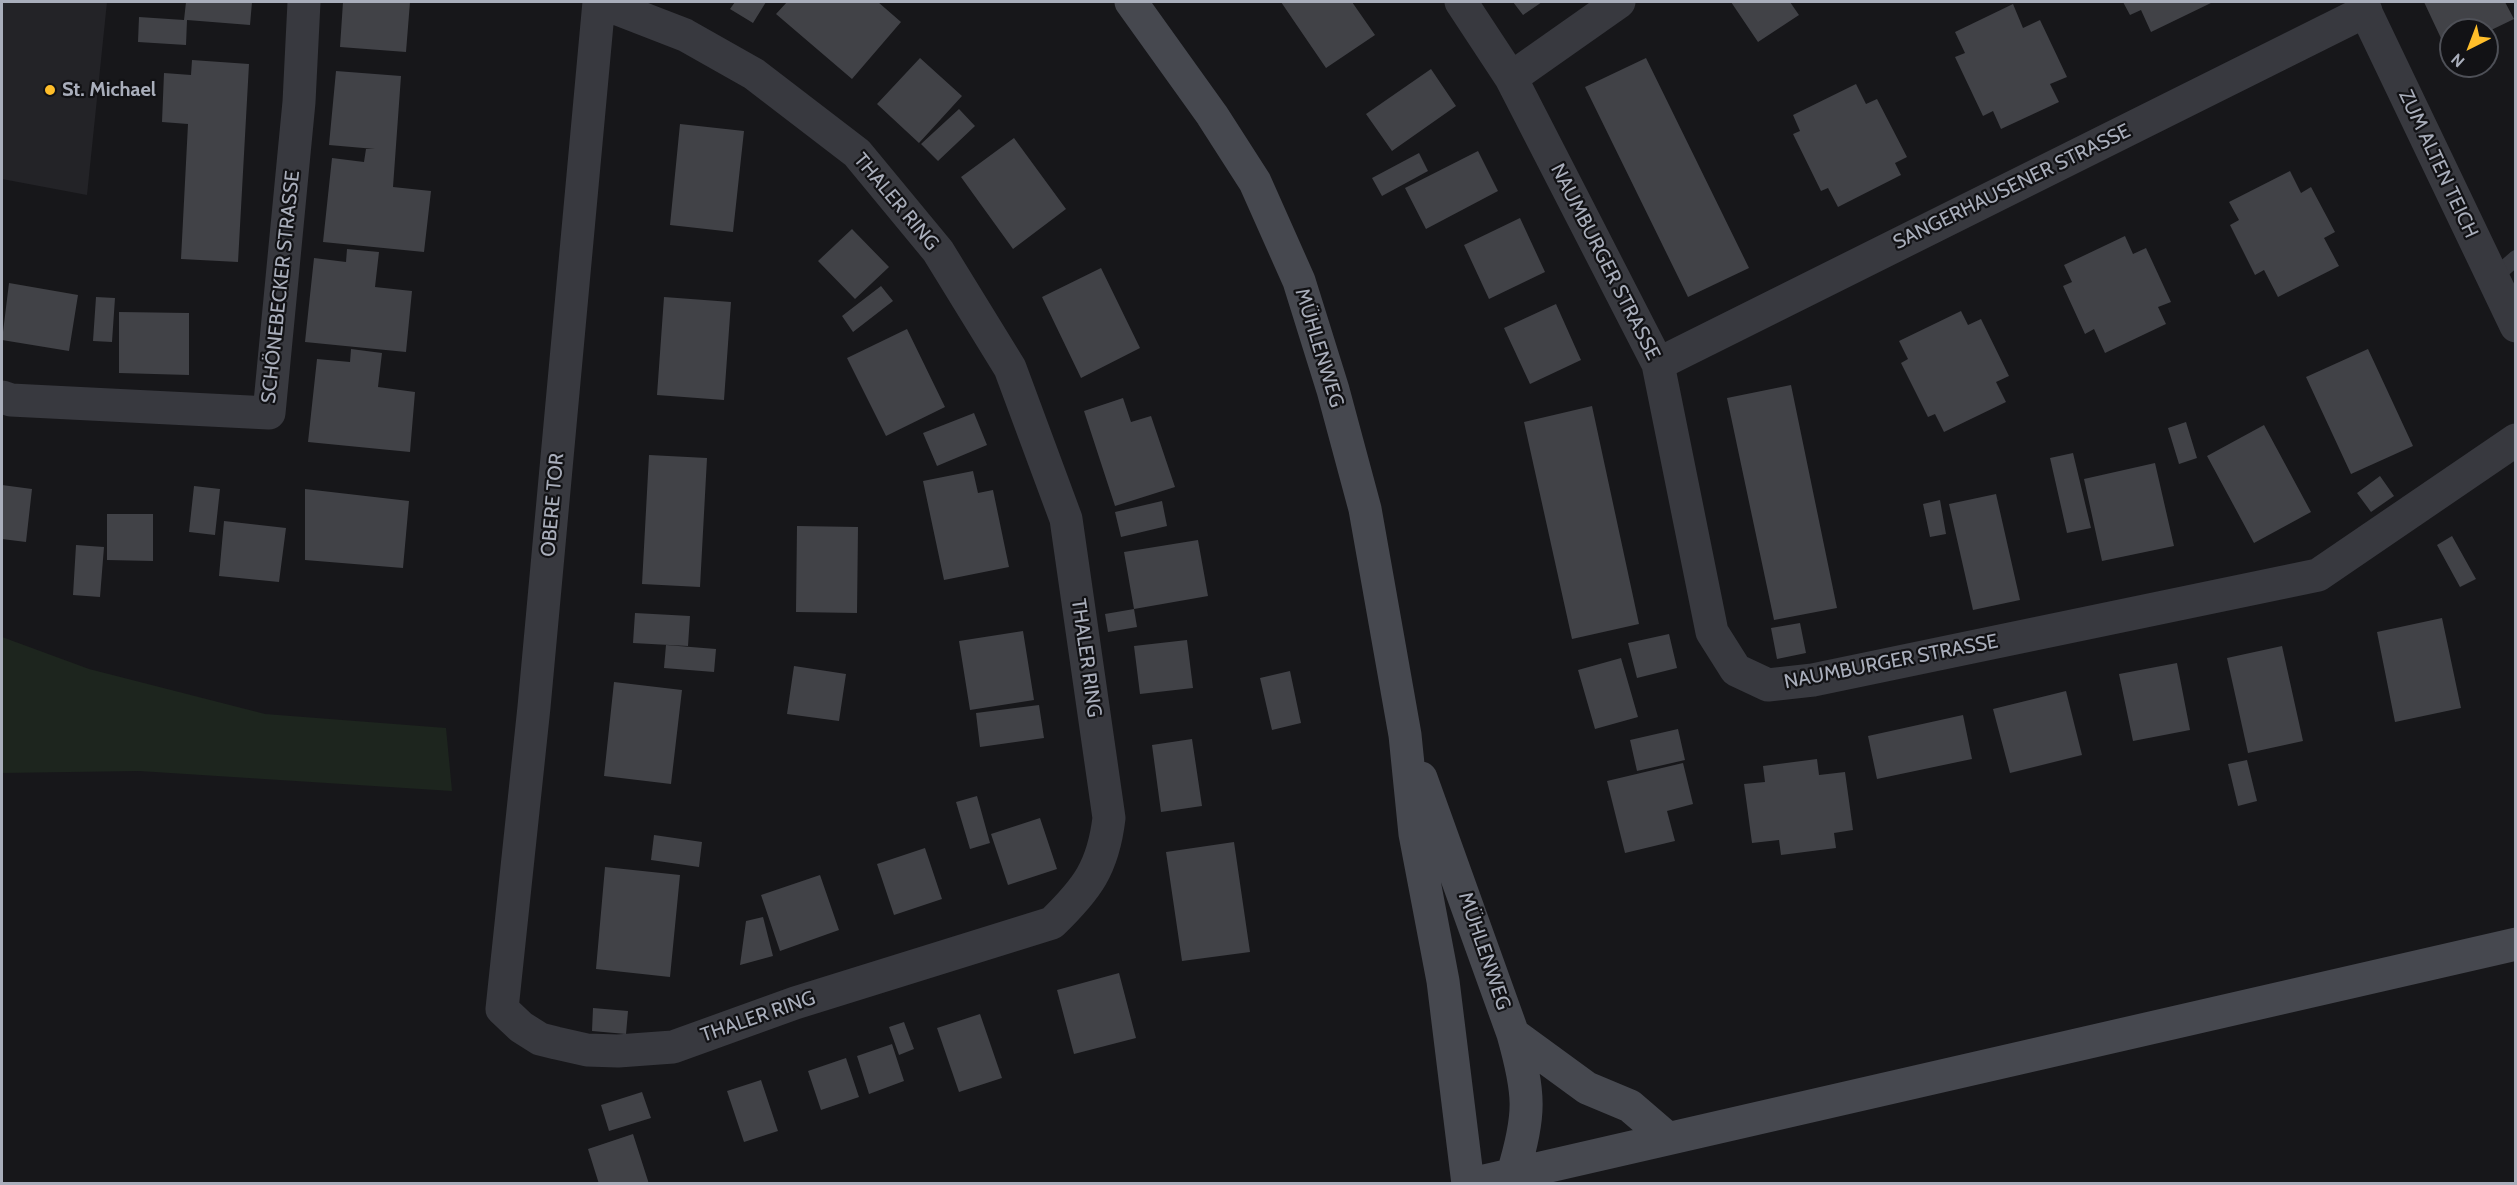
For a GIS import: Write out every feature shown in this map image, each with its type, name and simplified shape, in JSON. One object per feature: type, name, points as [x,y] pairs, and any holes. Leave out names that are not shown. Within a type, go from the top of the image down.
[{"type":"street","name":"SCHÖNEBECKER STRASSE","points":[[2,397],[22,401],[269,413],[299,102],[304,2]]},
{"type":"street","name":"THALER RING","points":[[502,1009],[521,1027],[540,1039],[587,1050],[673,1047],[795,1003],[1052,923],[1078,898],[1096,869],[1106,846],[1109,818],[1066,519],[1010,368],[938,251],[857,153],[754,74],[685,34],[599,2]]},
{"type":"street","name":"OBERE TOR","points":[[502,1009],[534,707],[599,2]]},
{"type":"street","name":"MÜHLENWEG","points":[[1131,2],[1199,95],[1255,183],[1299,281],[1333,390],[1365,509],[1405,735],[1415,834],[1443,981],[1470,1184]]},
{"type":"street","name":"NAUMBURGER STRASSE","points":[[1461,2],[1511,78],[1658,364],[1712,632],[1736,670],[1768,685],[1813,680],[2318,575],[2516,440]]},
{"type":"street","points":[[1511,78],[1619,2]]},
{"type":"street","name":"ZUM ALTEN TEICH","points":[[2363,6],[2504,268],[2516,326]]},
{"type":"street","name":"SANGERHAUSENER STRASSE","points":[[1658,364],[2363,6]]},
{"type":"street","name":"MÜHLENWEG","points":[[1405,735],[1514,1035],[1524,1074],[1528,1110],[1524,1136],[1513,1173]]},
{"type":"street","points":[[1470,1184],[1666,1137],[2516,944]]},
{"type":"street","points":[[1514,1035],[1587,1088],[1630,1106],[1666,1137]]},
{"type":"shaded area","name":"St. Michael","points":[[2,2],[107,2],[87,195],[2,179]]},
{"type":"shaded area","points":[[2,637],[89,669],[265,714],[446,728],[452,791],[139,771],[2,773]]},
{"type":"building","points":[[186,2],[252,2],[250,25],[187,20],[186,45],[138,42],[139,17],[184,20]]},
{"type":"building","points":[[343,2],[410,2],[406,52],[340,47]]},
{"type":"building","points":[[735,2],[766,2],[753,23],[730,9]]},
{"type":"building","points":[[787,2],[878,2],[901,22],[852,79],[776,14]]},
{"type":"building","points":[[1281,2],[1352,2],[1375,35],[1326,68]]},
{"type":"building","points":[[1513,2],[1542,2],[1523,15]]},
{"type":"building","points":[[1731,2],[1790,2],[1799,15],[1758,42]]},
{"type":"building","points":[[2123,2],[2213,2],[2151,32],[2141,10],[2130,15]]},
{"type":"building","points":[[2424,2],[2505,2],[2514,19],[2499,26],[2499,18],[2439,18],[2439,34]]},
{"type":"building","points":[[2013,4],[2023,28],[2040,20],[2067,77],[2050,84],[2059,102],[2001,129],[1993,111],[1983,116],[1955,57],[1965,53],[1955,32]]},
{"type":"building","points":[[920,58],[962,96],[919,143],[877,104]]},
{"type":"building","points":[[1646,58],[1749,268],[1688,297],[1585,87]]},
{"type":"building","points":[[192,60],[249,64],[238,262],[181,259],[188,124],[162,122],[164,73],[191,75]]},
{"type":"building","points":[[1431,69],[1456,106],[1392,151],[1366,114]]},
{"type":"building","points":[[336,71],[401,76],[393,187],[431,191],[424,252],[323,242],[332,158],[364,162],[366,149],[375,149],[329,145]]},
{"type":"building","points":[[1856,84],[1866,104],[1877,99],[1907,157],[1895,163],[1901,175],[1838,207],[1828,188],[1821,191],[1793,134],[1800,131],[1793,115]]},
{"type":"building","points":[[959,109],[975,126],[938,161],[921,144]]},
{"type":"building","points":[[680,124],[744,131],[733,232],[670,225]]},
{"type":"building","points":[[1014,138],[1066,209],[1013,249],[961,177]]},
{"type":"building","points":[[1478,151],[1498,191],[1426,229],[1405,188]]},
{"type":"building","points":[[1419,153],[1428,171],[1382,196],[1372,178]]},
{"type":"building","points":[[2290,171],[2301,193],[2311,187],[2335,232],[2324,238],[2339,266],[2278,297],[2264,270],[2255,275],[2230,225],[2239,220],[2229,202]]},
{"type":"building","points":[[1520,218],[1545,272],[1489,299],[1464,245]]},
{"type":"building","points":[[852,229],[889,267],[855,299],[818,261]]},
{"type":"building","points":[[2125,236],[2133,254],[2146,248],[2171,302],[2158,307],[2166,324],[2105,353],[2094,329],[2085,334],[2063,286],[2072,282],[2064,265]]},
{"type":"building","points":[[347,249],[379,252],[375,287],[412,291],[406,352],[305,342],[314,258],[346,262]]},
{"type":"building","points":[[1101,268],[1140,348],[1081,378],[1042,297]]},
{"type":"building","points":[[9,283],[78,295],[69,351],[2,340]]},
{"type":"building","points":[[881,286],[893,301],[853,332],[842,316]]},
{"type":"building","points":[[96,297],[115,298],[112,342],[93,341]]},
{"type":"building","points":[[664,297],[731,302],[724,400],[657,395]]},
{"type":"building","points":[[1556,304],[1581,360],[1530,384],[1504,328]]},
{"type":"building","points":[[1961,311],[1968,325],[1981,319],[2009,376],[1996,382],[2006,402],[1944,432],[1935,414],[1928,417],[1901,363],[1908,359],[1899,341]]},
{"type":"building","points":[[119,312],[189,313],[189,375],[119,373]]},
{"type":"building","points":[[907,329],[945,407],[886,436],[847,358]]},
{"type":"building","points":[[351,349],[382,353],[378,387],[415,392],[410,452],[308,442],[317,359],[350,362]]},
{"type":"building","points":[[2368,349],[2413,446],[2351,474],[2306,377]]},
{"type":"building","points":[[1791,385],[1837,608],[1774,620],[1727,398]]},
{"type":"building","points":[[1123,398],[1131,422],[1151,416],[1175,487],[1115,506],[1084,411]]},
{"type":"building","points":[[1592,406],[1639,624],[1572,639],[1524,422]]},
{"type":"building","points":[[974,413],[987,445],[937,466],[923,433]]},
{"type":"building","points":[[2186,422],[2197,458],[2179,464],[2168,428]]},
{"type":"building","points":[[2264,425],[2311,512],[2254,543],[2207,456]]},
{"type":"building","points":[[2073,453],[2091,528],[2067,533],[2050,458]]},
{"type":"building","points":[[649,455],[707,458],[700,587],[642,584]]},
{"type":"building","points":[[2155,463],[2174,546],[2102,561],[2084,479]]},
{"type":"building","points":[[973,471],[978,493],[993,490],[1009,567],[944,580],[923,481]]},
{"type":"building","points":[[2380,476],[2394,496],[2371,512],[2357,493]]},
{"type":"building","points":[[2,485],[32,489],[26,542],[2,539]]},
{"type":"building","points":[[194,486],[220,489],[215,535],[189,532]]},
{"type":"building","points":[[305,489],[409,501],[403,568],[305,560]]},
{"type":"building","points":[[1996,494],[2020,600],[1973,610],[1949,504]]},
{"type":"building","points":[[1940,500],[1946,534],[1930,537],[1923,504]]},
{"type":"building","points":[[1162,501],[1167,526],[1121,537],[1115,512]]},
{"type":"building","points":[[107,514],[153,514],[153,561],[107,560]]},
{"type":"building","points":[[224,521],[286,528],[279,582],[219,576]]},
{"type":"building","points":[[797,526],[858,527],[857,613],[796,612]]},
{"type":"building","points":[[2452,536],[2476,579],[2460,587],[2437,545]]},
{"type":"building","points":[[1198,540],[1208,596],[1134,609],[1124,552]]},
{"type":"building","points":[[76,545],[104,547],[100,597],[73,595]]},
{"type":"building","points":[[1134,609],[1137,627],[1108,632],[1105,614]]},
{"type":"building","points":[[635,613],[690,616],[688,646],[633,643]]},
{"type":"building","points":[[2442,618],[2461,708],[2395,722],[2377,632]]},
{"type":"building","points":[[1800,623],[1806,653],[1777,659],[1771,628]]},
{"type":"building","points":[[1023,631],[1034,700],[970,710],[959,641]]},
{"type":"building","points":[[1669,634],[1677,668],[1637,678],[1628,643]]},
{"type":"building","points":[[1187,640],[1193,688],[1140,694],[1134,646]]},
{"type":"building","points":[[666,645],[716,649],[714,672],[664,668]]},
{"type":"building","points":[[2282,646],[2303,741],[2248,753],[2227,658]]},
{"type":"building","points":[[1621,658],[1638,717],[1595,729],[1578,670]]},
{"type":"building","points":[[2177,663],[2190,730],[2133,741],[2119,674]]},
{"type":"building","points":[[794,666],[846,674],[839,721],[787,714]]},
{"type":"building","points":[[1290,671],[1301,723],[1272,730],[1260,678]]},
{"type":"building","points":[[614,682],[682,690],[671,784],[604,776]]},
{"type":"building","points":[[2066,691],[2082,755],[2010,773],[1993,709]]},
{"type":"building","points":[[1039,705],[1044,738],[980,747],[976,713]]},
{"type":"building","points":[[1963,715],[1972,759],[1877,779],[1868,736]]},
{"type":"building","points":[[1678,729],[1685,760],[1637,771],[1630,740]]},
{"type":"building","points":[[1192,739],[1202,806],[1161,812],[1152,745]]},
{"type":"building","points":[[1817,759],[1819,775],[1845,772],[1853,830],[1834,833],[1836,848],[1781,855],[1779,840],[1752,843],[1744,784],[1765,782],[1763,766]]},
{"type":"building","points":[[2247,760],[2257,801],[2238,806],[2228,764]]},
{"type":"building","points":[[1683,763],[1693,804],[1667,811],[1675,841],[1625,853],[1607,781]]},
{"type":"building","points":[[977,796],[990,843],[970,849],[956,802]]},
{"type":"building","points":[[1040,818],[1057,869],[1008,885],[991,834]]},
{"type":"building","points":[[654,835],[702,842],[699,867],[651,860]]},
{"type":"building","points":[[1234,842],[1250,952],[1182,961],[1166,852]]},
{"type":"building","points":[[925,848],[942,899],[894,915],[877,864]]},
{"type":"building","points":[[605,867],[680,875],[670,977],[596,969]]},
{"type":"building","points":[[820,875],[839,930],[780,951],[761,895]]},
{"type":"building","points":[[763,917],[773,956],[740,965],[746,921]]},
{"type":"building","points":[[1119,973],[1136,1038],[1074,1054],[1057,990]]},
{"type":"building","points":[[593,1008],[628,1011],[626,1034],[592,1031]]},
{"type":"building","points":[[980,1014],[1002,1078],[959,1092],[937,1028]]},
{"type":"building","points":[[904,1022],[914,1049],[899,1055],[889,1027]]},
{"type":"building","points":[[892,1044],[904,1081],[869,1094],[857,1056]]},
{"type":"building","points":[[846,1058],[859,1097],[821,1110],[808,1071]]},
{"type":"building","points":[[761,1080],[778,1131],[744,1142],[727,1091]]},
{"type":"building","points":[[642,1092],[651,1118],[609,1131],[601,1105]]},
{"type":"building","points":[[633,1134],[649,1184],[599,1184],[588,1149]]},
{"type":"place","name":"St. Michael","points":[[50,90]]}]
